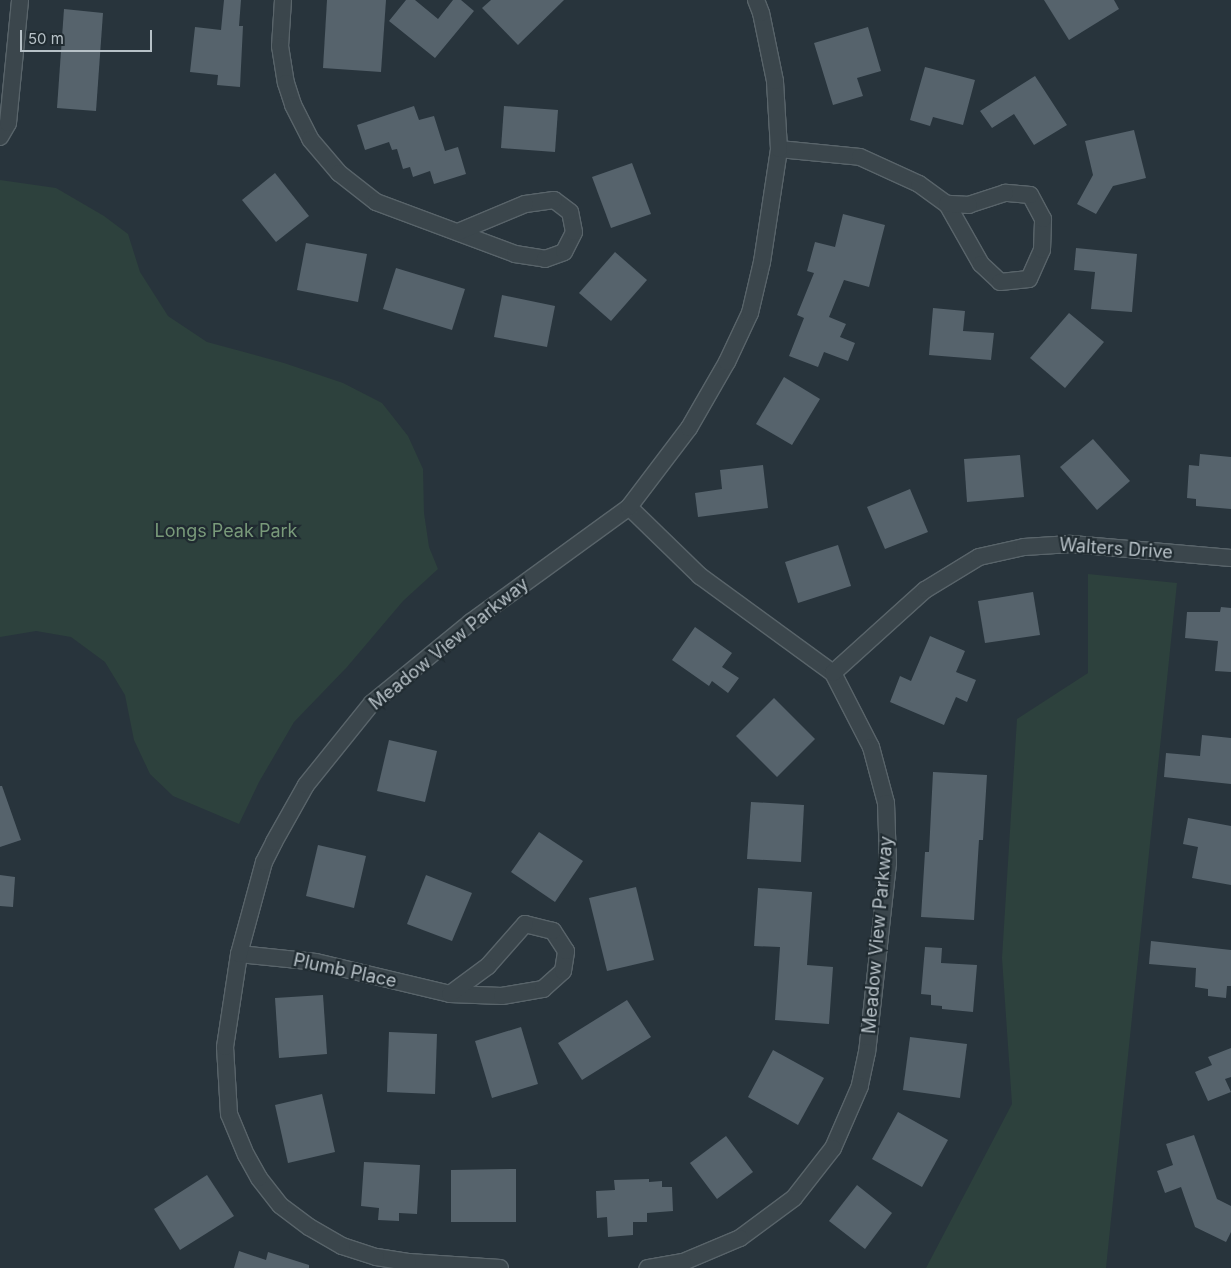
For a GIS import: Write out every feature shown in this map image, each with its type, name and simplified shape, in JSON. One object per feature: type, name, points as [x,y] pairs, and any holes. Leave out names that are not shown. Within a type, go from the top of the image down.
[{"type":"street","points":[[0,137],[8,123],[20,0]]},
{"type":"street","points":[[283,0],[280,46],[286,83],[293,105],[310,139],[339,173],[376,202],[515,254],[545,259],[564,252],[574,232],[570,212],[554,200],[526,204],[458,232]]},
{"type":"street","name":"Meadow View Parkway","points":[[500,1268],[408,1262],[376,1257],[342,1246],[309,1227],[280,1205],[259,1178],[246,1155],[229,1114],[226,1047],[239,954],[264,862],[274,842],[306,785],[372,703],[471,622],[629,507],[689,428],[727,362],[750,313],[762,262],[779,149],[775,81],[761,13],[756,0]]},
{"type":"street","points":[[779,149],[860,157],[919,184],[948,204],[981,264],[1000,282],[1029,279],[1042,250],[1044,219],[1030,195],[1005,193],[969,205],[948,204]]},
{"type":"street","name":"Meadow View Parkway","points":[[629,507],[700,576],[833,673],[871,748],[886,803],[888,863],[872,1017],[860,1086],[834,1148],[794,1198],[740,1238],[683,1262],[648,1268]]},
{"type":"street","name":"Walters Drive","points":[[833,673],[925,590],[979,557],[1024,547],[1071,544],[1231,558]]},
{"type":"street","name":"Plumb Place","points":[[239,954],[316,962],[450,994],[502,996],[543,989],[563,971],[566,951],[553,931],[525,924],[488,966],[450,994]]},
{"type":"green space","name":"Longs Peak Park","points":[[0,180],[56,188],[104,216],[128,234],[140,272],[168,316],[207,342],[284,363],[343,383],[382,403],[408,436],[423,469],[424,513],[429,547],[438,569],[403,601],[347,667],[294,722],[259,782],[239,824],[173,796],[150,774],[134,740],[125,695],[105,662],[71,637],[36,631],[0,637]]},
{"type":"green space","points":[[1088,574],[1177,583],[1106,1268],[926,1268],[1012,1104],[1002,958],[1017,719],[1088,673]]},
{"type":"building","points":[[224,0],[241,0],[239,26],[243,26],[240,87],[217,85],[218,75],[190,72],[195,27],[221,30]]},
{"type":"building","points":[[327,0],[386,0],[381,72],[323,68]]},
{"type":"building","points":[[406,0],[415,0],[438,19],[453,0],[461,0],[474,11],[435,58],[389,21]]},
{"type":"building","points":[[491,0],[564,0],[518,45],[482,8]]},
{"type":"building","points":[[1044,0],[1114,0],[1119,9],[1069,40]]},
{"type":"building","points":[[64,9],[103,13],[96,111],[57,108]]},
{"type":"building","points":[[868,27],[881,71],[857,78],[863,96],[833,105],[814,43]]},
{"type":"building","points":[[925,67],[975,80],[963,125],[933,117],[930,126],[910,120]]},
{"type":"building","points":[[1035,76],[1067,125],[1034,145],[1014,114],[992,128],[980,111]]},
{"type":"building","points":[[414,106],[419,120],[434,116],[445,151],[458,147],[466,174],[434,184],[430,171],[413,177],[410,167],[403,169],[397,149],[392,150],[389,142],[365,150],[357,125]]},
{"type":"building","points":[[504,106],[558,110],[555,152],[501,148]]},
{"type":"building","points":[[1134,130],[1146,178],[1113,186],[1096,214],[1077,204],[1093,175],[1085,141]]},
{"type":"building","points":[[632,163],[651,214],[611,228],[592,177]]},
{"type":"building","points":[[275,173],[309,216],[276,242],[242,200]]},
{"type":"building","points":[[843,214],[885,225],[869,287],[844,280],[829,317],[846,324],[840,337],[855,343],[848,361],[824,352],[818,367],[789,356],[804,318],[797,315],[814,273],[807,271],[815,242],[835,247]]},
{"type":"building","points":[[306,243],[367,254],[358,302],[297,290]]},
{"type":"building","points":[[1076,248],[1137,254],[1132,312],[1091,309],[1095,272],[1074,270]]},
{"type":"building","points":[[615,252],[647,280],[611,321],[579,293]]},
{"type":"building","points":[[396,268],[465,289],[452,330],[383,309]]},
{"type":"building","points":[[502,295],[555,306],[547,347],[494,337]]},
{"type":"building","points":[[933,308],[965,311],[963,331],[994,333],[991,360],[929,355]]},
{"type":"building","points":[[1069,313],[1104,342],[1065,388],[1030,358]]},
{"type":"building","points":[[784,377],[820,399],[792,445],[756,424]]},
{"type":"building","points":[[1093,439],[1130,481],[1097,510],[1060,467]]},
{"type":"building","points":[[1200,454],[1231,457],[1231,509],[1196,506],[1196,499],[1187,498],[1189,465],[1199,466]]},
{"type":"building","points":[[1020,455],[1024,497],[967,502],[964,459]]},
{"type":"building","points":[[763,465],[768,508],[698,517],[695,493],[722,489],[720,470]]},
{"type":"building","points":[[910,489],[928,532],[885,549],[867,507]]},
{"type":"building","points":[[838,545],[851,586],[798,603],[785,562]]},
{"type":"building","points":[[1033,592],[1040,635],[985,643],[978,601]]},
{"type":"building","points":[[1221,607],[1231,608],[1231,672],[1215,671],[1218,641],[1185,638],[1187,612],[1220,612]]},
{"type":"building","points":[[695,627],[732,653],[722,667],[739,678],[728,693],[712,681],[709,686],[672,660]]},
{"type":"building","points":[[930,636],[965,651],[956,672],[976,680],[967,702],[956,697],[944,725],[890,702],[900,676],[911,681]]},
{"type":"building","points":[[774,698],[815,739],[777,777],[736,736]]},
{"type":"building","points":[[1202,735],[1231,738],[1231,784],[1164,777],[1166,753],[1200,756]]},
{"type":"building","points":[[389,740],[437,751],[425,802],[377,791]]},
{"type":"building","points":[[933,772],[987,775],[983,840],[979,840],[974,920],[921,917],[925,852],[929,852]]},
{"type":"building","points":[[0,786],[2,786],[21,840],[0,847]]},
{"type":"building","points":[[751,802],[804,805],[801,862],[747,859]]},
{"type":"building","points":[[1188,818],[1231,826],[1231,885],[1192,878],[1198,847],[1183,844]]},
{"type":"building","points":[[539,832],[583,861],[555,902],[511,872]]},
{"type":"building","points":[[318,845],[366,856],[354,908],[306,896]]},
{"type":"building","points":[[0,875],[15,877],[13,907],[0,906]]},
{"type":"building","points":[[426,875],[472,893],[452,941],[407,924]]},
{"type":"building","points":[[636,887],[654,960],[607,971],[589,898]]},
{"type":"building","points":[[758,888],[812,892],[807,965],[833,967],[829,1024],[775,1020],[780,947],[754,946]]},
{"type":"building","points":[[1151,941],[1231,950],[1231,986],[1227,986],[1226,998],[1208,996],[1208,989],[1195,987],[1196,968],[1149,964]]},
{"type":"building","points":[[925,947],[942,948],[941,963],[977,965],[973,1012],[942,1009],[942,1006],[931,1005],[931,995],[921,994]]},
{"type":"building","points":[[323,995],[327,1054],[279,1058],[275,998]]},
{"type":"building","points":[[627,1000],[651,1037],[582,1080],[558,1043]]},
{"type":"building","points":[[521,1027],[538,1084],[492,1098],[475,1041]]},
{"type":"building","points":[[389,1032],[437,1034],[435,1094],[387,1092]]},
{"type":"building","points":[[910,1037],[967,1044],[960,1098],[903,1090]]},
{"type":"building","points":[[1231,1048],[1231,1077],[1225,1079],[1231,1092],[1208,1101],[1195,1072],[1212,1065],[1208,1057]]},
{"type":"building","points":[[773,1050],[824,1078],[798,1125],[748,1097]]},
{"type":"building","points":[[322,1094],[335,1152],[288,1163],[275,1105]]},
{"type":"building","points":[[898,1112],[948,1140],[922,1187],[872,1159]]},
{"type":"building","points":[[1194,1135],[1217,1199],[1231,1206],[1231,1232],[1226,1242],[1195,1227],[1181,1187],[1165,1193],[1157,1171],[1173,1165],[1166,1144]]},
{"type":"building","points":[[726,1136],[753,1172],[717,1199],[690,1163]]},
{"type":"building","points":[[364,1162],[420,1165],[417,1214],[399,1213],[399,1221],[378,1220],[379,1208],[361,1206]]},
{"type":"building","points":[[516,1169],[516,1222],[451,1222],[451,1170]]},
{"type":"building","points":[[207,1175],[234,1216],[180,1250],[154,1209]]},
{"type":"building","points":[[649,1179],[649,1182],[662,1181],[662,1187],[672,1187],[673,1211],[647,1213],[647,1222],[633,1222],[633,1235],[608,1237],[607,1217],[597,1218],[596,1191],[615,1190],[614,1180]]},
{"type":"building","points":[[857,1185],[892,1213],[865,1249],[829,1221]]},
{"type":"building","points":[[239,1251],[266,1260],[268,1252],[309,1265],[309,1268],[234,1268]]}]
